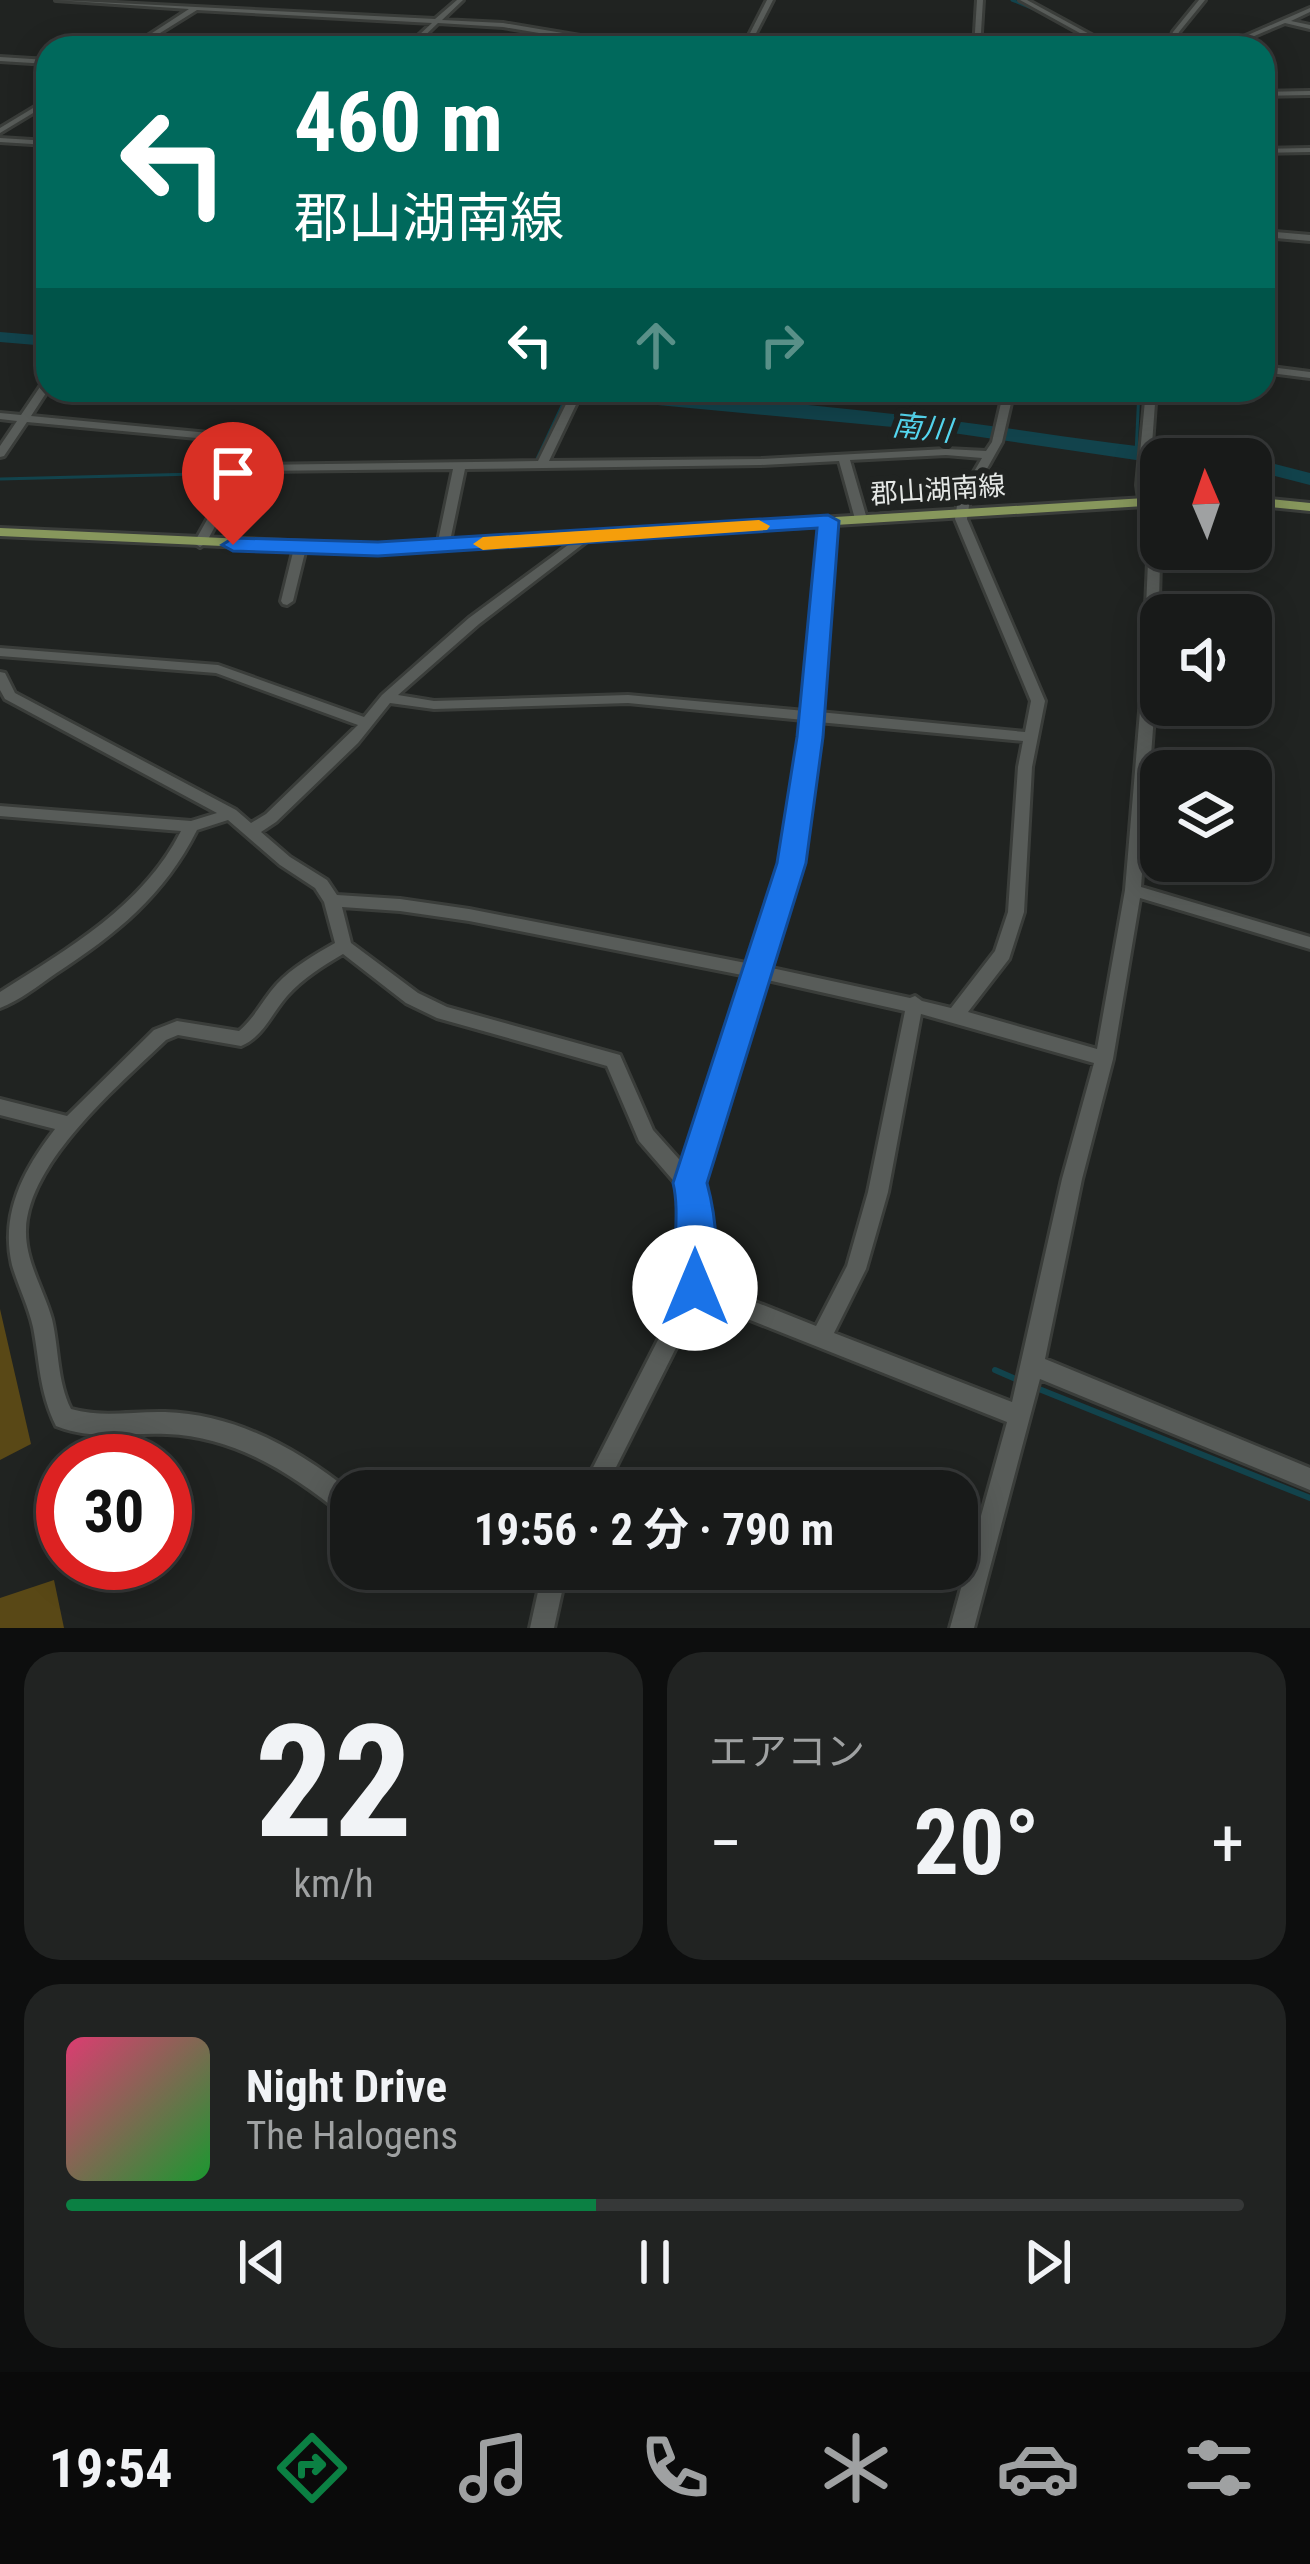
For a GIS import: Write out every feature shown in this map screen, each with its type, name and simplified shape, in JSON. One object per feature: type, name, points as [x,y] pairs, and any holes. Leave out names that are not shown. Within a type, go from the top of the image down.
[{"type":"main road","name":"郡山湖南線","points":[[0,532],[300,548],[443,546],[1140,502]]},
{"type":"main road","points":[[1272,503],[1310,507]]},
{"type":"street","points":[[59,0],[510,26],[568,36]]},
{"type":"street","points":[[152,36],[208,0]]},
{"type":"street","points":[[421,36],[460,0]]},
{"type":"street","points":[[751,36],[770,0]]},
{"type":"street","points":[[978,36],[980,0]]},
{"type":"street","points":[[1023,0],[1090,36]]},
{"type":"street","points":[[1176,36],[1201,0]]},
{"type":"street","points":[[1249,36],[1310,10]]},
{"type":"street","points":[[1285,21],[1310,27]]},
{"type":"street","points":[[0,59],[36,61]]},
{"type":"street","points":[[1275,94],[1310,94]]},
{"type":"street","points":[[0,136],[36,110]]},
{"type":"street","points":[[0,136],[36,141]]},
{"type":"street","points":[[1275,151],[1310,150]]},
{"type":"street","points":[[1275,234],[1310,238]]},
{"type":"street","points":[[1275,371],[1310,375]]},
{"type":"street","points":[[0,454],[36,401]]},
{"type":"street","points":[[542,465],[572,402]]},
{"type":"street","points":[[957,1013],[1003,954],[1016,912],[1030,736],[1038,701],[978,562],[962,512],[964,499],[992,454],[1006,402]]},
{"type":"street","points":[[1147,438],[1150,402]]},
{"type":"street","points":[[0,416],[257,440],[200,543]]},
{"type":"street","points":[[242,468],[992,454]]},
{"type":"street","points":[[844,458],[861,519]]},
{"type":"street","points":[[443,546],[460,464]]},
{"type":"street","points":[[690,1183],[791,863],[812,717],[828,521]]},
{"type":"street","points":[[252,830],[272,818],[368,724],[387,698],[474,620],[583,538]]},
{"type":"street","points":[[287,601],[300,548]]},
{"type":"street","points":[[962,1628],[1033,1365],[1103,1059],[1133,890],[1154,570]]},
{"type":"street","points":[[0,652],[218,669],[368,724]]},
{"type":"street","points":[[0,676],[10,696],[231,814],[285,861],[313,877],[332,901],[344,946],[412,998],[443,1013],[610,1056],[646,1135],[690,1183],[696,1207],[695,1288],[603,1470]]},
{"type":"street","points":[[387,698],[434,705],[628,699],[1030,736]]},
{"type":"street","points":[[0,811],[191,826],[231,814]]},
{"type":"street","points":[[0,1001],[146,897],[183,846],[191,826]]},
{"type":"street","points":[[1133,890],[1310,943]]},
{"type":"street","points":[[332,901],[506,922],[758,970],[957,1013],[1103,1059]]},
{"type":"street","points":[[330,1490],[301,1467],[205,1425],[91,1426],[64,1418],[53,1401],[40,1313],[23,1276],[16,1229],[29,1185],[71,1125],[169,1029],[241,1039],[304,970],[344,946]]},
{"type":"street","points":[[821,1337],[856,1269],[878,1192],[914,1004]]},
{"type":"street","points":[[0,1107],[71,1125]]},
{"type":"street","points":[[695,1288],[1019,1416]]},
{"type":"street","points":[[1033,1365],[1310,1479]]},
{"type":"street","points":[[542,1628],[550,1590]]},
{"type":"shaded area","points":[[0,1309],[31,1444],[0,1460]]},
{"type":"shaded area","points":[[36,1586],[36,1590],[56,1590],[64,1628],[0,1628],[0,1598]]},
{"type":"waterway","points":[[1012,0],[1046,14]]},
{"type":"waterway","points":[[1244,36],[1310,8]]},
{"type":"waterway","name":"南川","points":[[0,337],[36,340]]},
{"type":"waterway","points":[[536,461],[564,402]]},
{"type":"waterway","name":"南川","points":[[690,402],[946,426],[1140,454]]},
{"type":"waterway","points":[[1136,454],[1138,402]]},
{"type":"waterway","points":[[0,479],[396,469]]},
{"type":"waterway","name":"南川","points":[[1272,469],[1310,479]]},
{"type":"waterway","points":[[995,1370],[1018,1380]]},
{"type":"waterway","points":[[1034,1387],[1310,1498]]},
{"type":"slow traffic","points":[[483,544],[759,526]]},
{"type":"route","points":[[233,545],[378,549],[828,521],[810,737],[791,863],[690,1183],[696,1207],[695,1288]]}]
